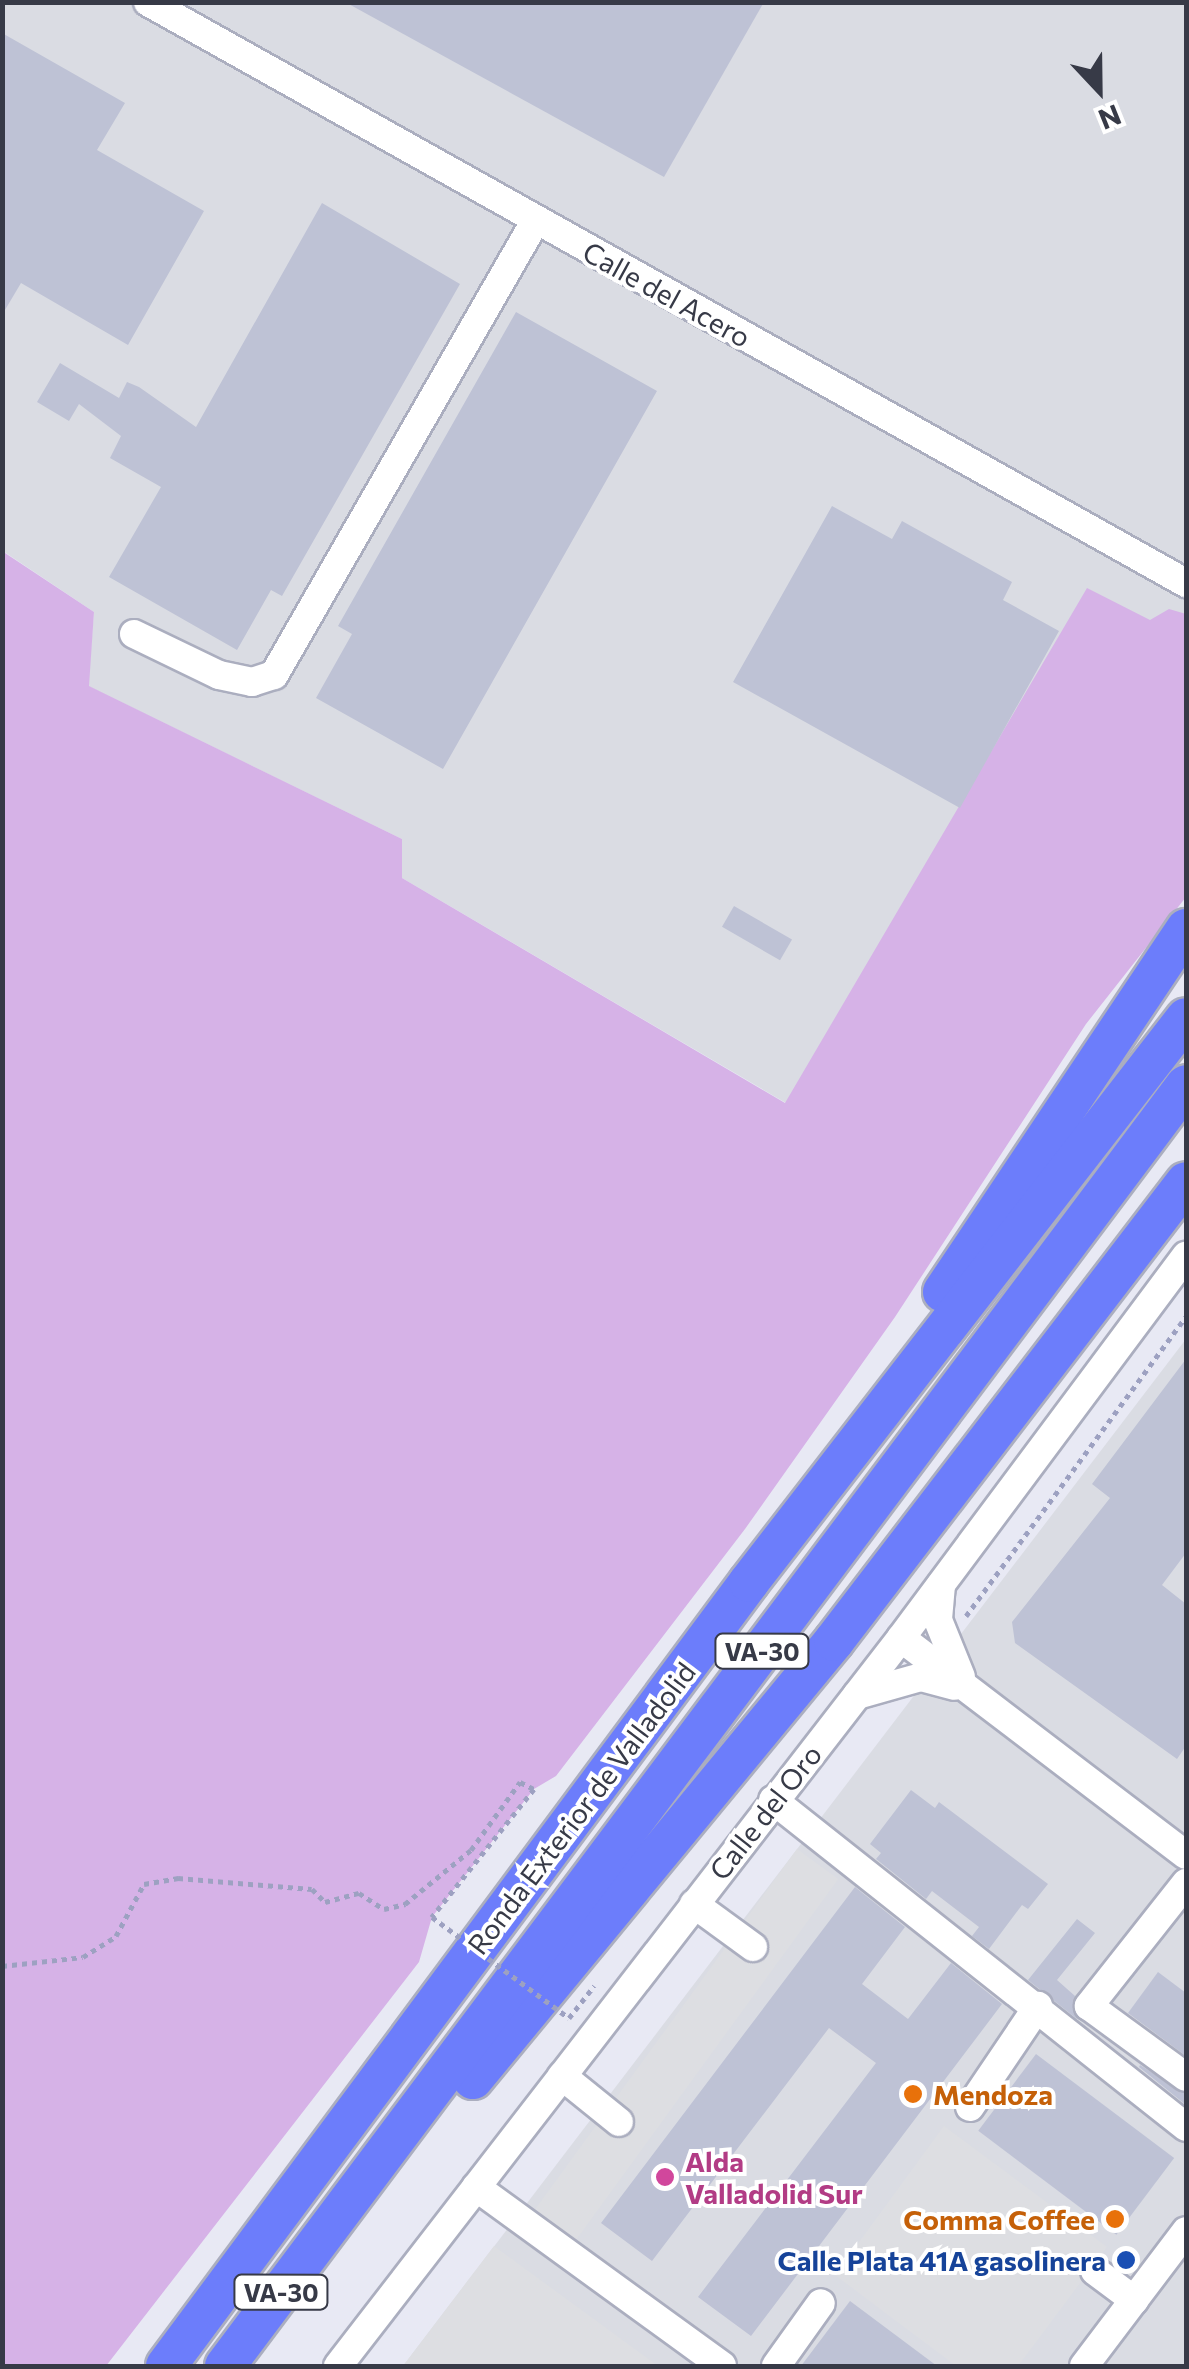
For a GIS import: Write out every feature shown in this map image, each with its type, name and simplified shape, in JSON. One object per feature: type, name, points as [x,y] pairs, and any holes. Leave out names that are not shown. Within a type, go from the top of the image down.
[{"type":"highway","points":[[749,1582],[1186,929]]},
{"type":"highway","name":"Ronda Exterior de Valladolid","points":[[166,2366],[749,1582],[1186,1018]]},
{"type":"highway","name":"Ronda Exterior de Valladolid","points":[[225,2366],[1186,1085]]},
{"type":"highway","points":[[338,2217],[424,2138],[834,1642],[1186,1182]]},
{"type":"street","name":"Calle del Acero","points":[[148,2],[1186,583]]},
{"type":"street","points":[[134,634],[219,675],[252,682],[274,675],[536,220]]},
{"type":"street","name":"Calle del Oro","points":[[338,2366],[901,1638],[1186,1255]]},
{"type":"street","points":[[941,1584],[938,1620],[954,1664],[970,1690]]},
{"type":"street","points":[[901,1638],[1186,1855]]},
{"type":"street","points":[[855,1696],[921,1677],[970,1690]]},
{"type":"street","points":[[774,1800],[1186,2126]]},
{"type":"street","points":[[1186,1883],[1089,2006],[1186,2077]]},
{"type":"street","points":[[694,1904],[753,1947]]},
{"type":"street","points":[[970,2107],[1038,2006]]},
{"type":"street","points":[[562,2076],[620,2122]]},
{"type":"street","points":[[476,2187],[722,2366]]},
{"type":"street","points":[[1084,2366],[1186,2231]]},
{"type":"street","points":[[1094,2271],[1134,2300]]},
{"type":"street","points":[[776,2366],[821,2304]]},
{"type":"path","points":[[954,1664],[970,1648],[966,1613],[1186,1317]]},
{"type":"path","points":[[2,1966],[83,1957],[116,1936],[144,1884],[178,1878],[312,1889],[325,1902],[360,1893],[384,1909],[405,1904],[471,1850],[520,1782],[534,1789],[432,1917],[569,2018]]},
{"type":"shaded area","points":[[2,3],[1186,3],[1186,654],[786,1103],[402,878],[402,839],[88,686],[94,612],[3,551]]},
{"type":"shaded area","points":[[2,551],[94,612],[89,686],[402,839],[402,878],[785,1103],[1087,588],[1150,620],[1169,609],[1186,614],[1186,897],[1086,1024],[895,1317],[745,1529],[556,1776],[534,1789],[432,1917],[419,1962],[106,2366],[3,2366]]},
{"type":"shaded area","points":[[1186,1339],[1186,2366],[403,2366],[521,2211]]},
{"type":"shaded area","points":[[797,1849],[838,1879],[571,2247],[530,2217]]},
{"type":"shaded area","points":[[944,2126],[1107,2247],[1018,2366],[956,2366],[835,2275]]},
{"type":"shaded area","points":[[494,2246],[658,2366],[403,2366]]},
{"type":"building","points":[[345,2],[764,2],[664,177]]},
{"type":"building","points":[[2,33],[125,103],[97,150],[204,211],[128,345],[21,283],[2,315]]},
{"type":"building","points":[[322,203],[460,284],[282,596],[271,590],[237,650],[109,577],[161,487],[110,458],[121,436],[79,404],[69,421],[37,402],[60,363],[119,398],[127,382],[139,387],[196,427]]},
{"type":"building","points":[[516,312],[657,391],[443,769],[316,698],[352,634],[338,626]]},
{"type":"building","points":[[832,506],[892,539],[902,521],[1012,582],[1003,600],[1059,631],[960,808],[733,682]]},
{"type":"building","points":[[734,906],[792,939],[780,960],[722,927]]},
{"type":"building","points":[[1186,1359],[1186,1553],[1162,1585],[1186,1604],[1186,1746],[1177,1759],[1015,1643],[1012,1622],[1110,1498],[1092,1484]]},
{"type":"building","points":[[911,1790],[935,1808],[939,1802],[1048,1884],[1028,1909],[1022,1905],[989,1949],[972,1936],[979,1927],[932,1891],[926,1899],[876,1859],[881,1853],[870,1844]]},
{"type":"building","points":[[855,1887],[905,1927],[862,1984],[908,2019],[951,1963],[1002,2004],[751,2336],[698,2297],[876,2063],[829,2028],[652,2261],[601,2223]]},
{"type":"building","points":[[1077,1919],[1095,1933],[1057,1980],[1075,1996],[1077,2019],[1028,1980]]},
{"type":"building","points":[[1158,1972],[1186,1993],[1186,2056],[1128,2013]]},
{"type":"building","points":[[1036,2054],[1174,2158],[1116,2235],[978,2131]]},
{"type":"building","points":[[1139,2067],[1186,2094],[1186,2105]]},
{"type":"building","points":[[850,2301],[937,2366],[801,2366]]},
{"type":"place","name":"Mendoza","points":[[913,2094]]},
{"type":"place","name":"Alda Valladolid Sur","points":[[665,2177]]},
{"type":"place","name":"Comma Coffee","points":[[1115,2219]]},
{"type":"place","name":"Calle Plata 41A gasolinera","points":[[1126,2260]]}]
